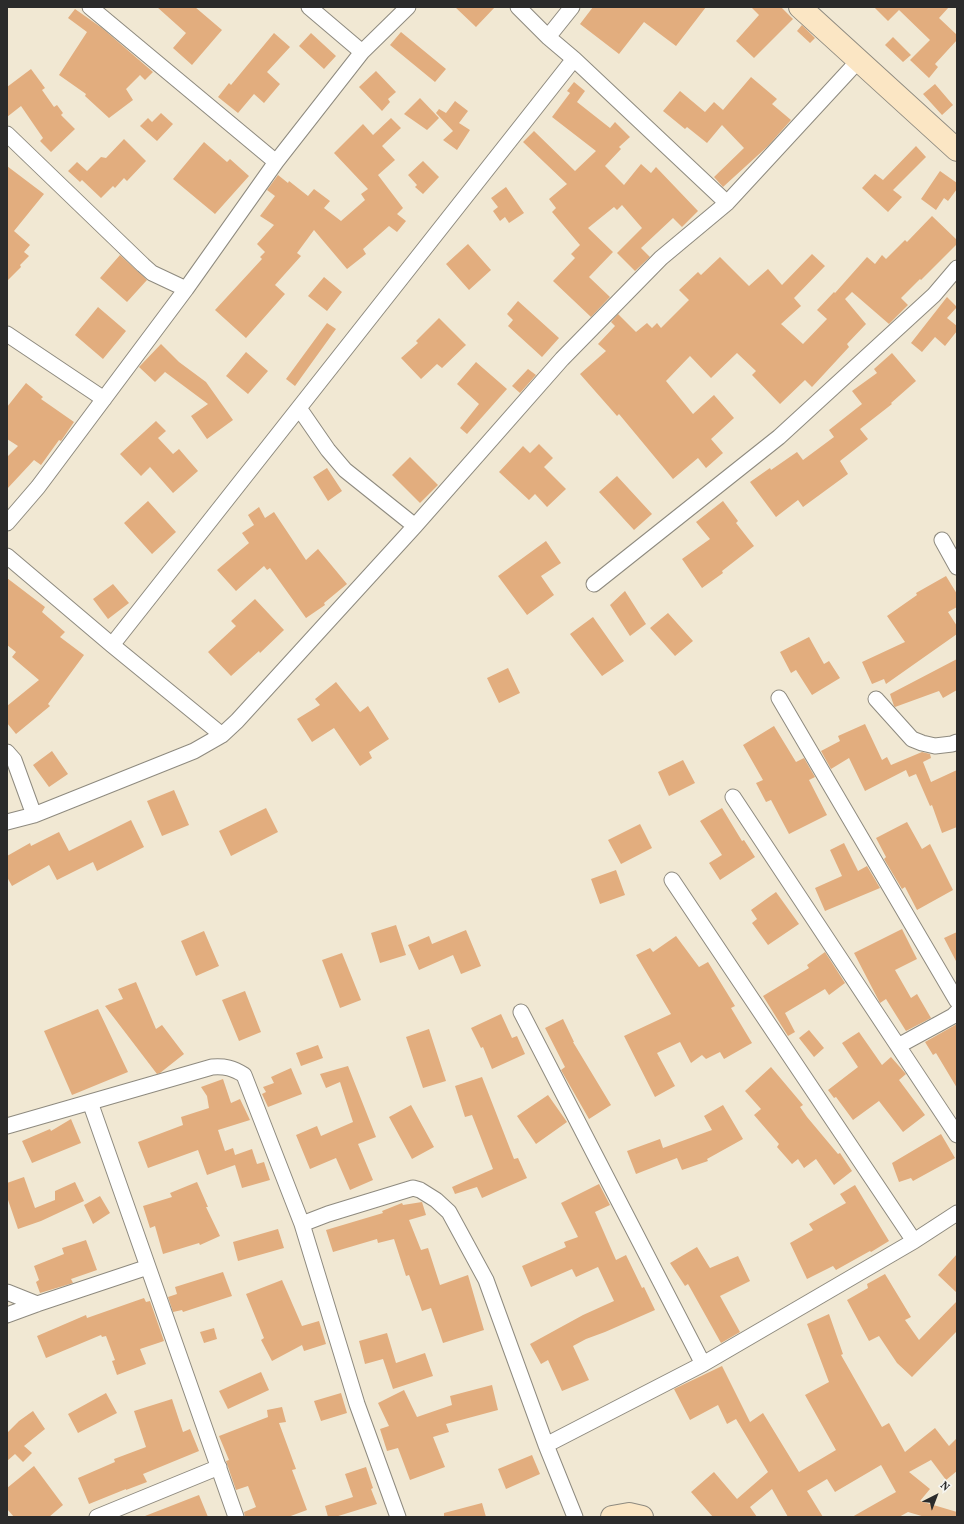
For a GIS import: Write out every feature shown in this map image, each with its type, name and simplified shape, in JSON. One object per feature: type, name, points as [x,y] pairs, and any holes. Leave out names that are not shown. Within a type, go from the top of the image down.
[{"type":"street","points":[[90,7],[276,162]]},
{"type":"street","points":[[309,7],[362,52]]},
{"type":"street","points":[[7,523],[38,487],[186,289],[276,162],[362,52],[408,7]]},
{"type":"street","points":[[518,7],[548,37],[574,59],[727,203]]},
{"type":"street","points":[[548,37],[572,7]]},
{"type":"street","points":[[800,7],[956,147]]},
{"type":"street","points":[[112,645],[574,59]]},
{"type":"street","points":[[7,822],[34,814],[194,751],[222,735],[237,721],[415,526],[562,358],[661,258],[727,203],[859,60]]},
{"type":"street","points":[[7,134],[152,273],[186,289]]},
{"type":"street","points":[[594,584],[779,437],[929,299],[957,268]]},
{"type":"street","points":[[7,334],[104,398]]},
{"type":"street","points":[[299,408],[328,450],[345,470],[415,526]]},
{"type":"street","points":[[942,540],[957,567]]},
{"type":"street","points":[[7,556],[112,645],[222,735]]},
{"type":"street","points":[[779,698],[957,1001]]},
{"type":"street","points":[[876,699],[912,739],[935,746],[957,742]]},
{"type":"street","points":[[7,752],[14,760],[34,814]]},
{"type":"street","points":[[733,797],[957,1135]]},
{"type":"street","points":[[672,880],[914,1241]]},
{"type":"street","points":[[521,1012],[703,1364]]},
{"type":"street","points":[[898,1046],[953,1016],[957,1012]]},
{"type":"street","points":[[7,1126],[212,1067],[224,1066],[235,1069],[244,1075],[302,1224],[357,1404],[398,1517]]},
{"type":"street","points":[[90,1102],[236,1517]]},
{"type":"street","points":[[302,1224],[328,1214],[413,1188],[420,1190],[436,1200],[449,1212],[486,1280],[546,1444],[575,1517]]},
{"type":"street","points":[[546,1444],[703,1364],[914,1241],[957,1213]]},
{"type":"street","points":[[7,1315],[148,1267]]},
{"type":"street","points":[[7,1292],[37,1304]]},
{"type":"street","points":[[97,1517],[219,1467]]},
{"type":"street","points":[[612,1517],[629,1514],[642,1517]]},
{"type":"building","points":[[157,7],[195,7],[222,30],[192,65],[173,48],[186,33]]},
{"type":"building","points":[[455,7],[495,7],[476,27]]},
{"type":"building","points":[[593,7],[706,7],[676,46],[644,22],[619,54],[580,24]]},
{"type":"building","points":[[751,7],[781,7],[793,19],[754,58],[736,41],[759,15]]},
{"type":"building","points":[[874,7],[949,7],[939,18],[957,35],[957,40],[935,64],[938,67],[929,78],[910,60],[930,40],[899,10],[888,21]]},
{"type":"building","points":[[75,9],[102,28],[153,72],[145,80],[140,75],[126,89],[133,100],[109,118],[85,96],[86,94],[59,75],[87,32],[68,18]]},
{"type":"building","points":[[802,25],[815,38],[810,43],[797,31]]},
{"type":"building","points":[[401,32],[446,69],[435,82],[390,45]]},
{"type":"building","points":[[274,33],[290,47],[267,72],[280,84],[264,103],[254,94],[238,113],[218,97],[229,83],[231,85]]},
{"type":"building","points":[[311,33],[336,56],[324,69],[299,46]]},
{"type":"building","points":[[893,37],[911,55],[903,62],[885,45]]},
{"type":"building","points":[[31,69],[45,88],[42,90],[54,107],[57,105],[63,113],[61,115],[75,129],[51,152],[40,141],[43,138],[21,106],[7,117],[7,87]]},
{"type":"building","points":[[376,71],[396,92],[388,99],[390,102],[382,111],[359,87]]},
{"type":"building","points":[[751,77],[777,99],[772,104],[791,120],[768,146],[723,187],[714,177],[744,148],[722,125],[707,143],[687,127],[685,129],[663,111],[680,91],[705,112],[714,102],[723,110]]},
{"type":"building","points":[[574,82],[585,91],[577,102],[610,128],[615,122],[630,137],[619,147],[621,149],[605,166],[624,185],[641,164],[651,173],[656,167],[698,211],[682,227],[673,218],[641,248],[650,257],[635,271],[617,253],[642,228],[622,205],[617,210],[614,207],[588,228],[613,252],[589,277],[610,297],[591,317],[553,281],[575,258],[571,254],[580,245],[552,212],[556,208],[549,199],[567,184],[523,142],[534,131],[575,171],[596,151],[552,117],[570,93],[567,91]]},
{"type":"building","points":[[935,84],[953,105],[942,115],[923,94]]},
{"type":"building","points":[[420,98],[439,118],[427,130],[404,114]]},
{"type":"building","points":[[455,101],[468,111],[459,123],[470,130],[457,150],[443,140],[453,131],[436,113],[439,109],[446,113]]},
{"type":"building","points":[[161,113],[173,124],[157,141],[140,126],[148,118],[152,122]]},
{"type":"building","points":[[391,118],[401,128],[382,146],[395,160],[378,175],[403,208],[397,214],[406,221],[397,232],[389,226],[363,249],[366,254],[347,269],[314,230],[297,253],[301,256],[275,285],[285,294],[246,338],[215,310],[262,259],[260,257],[265,252],[257,244],[274,225],[260,216],[275,196],[267,190],[278,175],[288,183],[289,181],[308,196],[314,189],[330,201],[324,208],[341,221],[365,200],[361,194],[368,189],[334,153],[363,124],[373,135]]},
{"type":"building","points":[[124,139],[146,161],[127,181],[124,178],[115,188],[113,186],[101,198],[82,180],[80,182],[68,171],[77,162],[87,171],[101,157],[106,158]]},
{"type":"building","points":[[204,142],[227,162],[230,159],[249,176],[215,214],[173,179]]},
{"type":"building","points":[[916,146],[926,157],[893,190],[902,197],[888,212],[862,188],[875,174],[883,180]]},
{"type":"building","points":[[423,161],[439,177],[423,194],[415,187],[417,185],[408,175]]},
{"type":"building","points":[[7,166],[44,194],[14,231],[30,245],[24,252],[29,256],[20,265],[21,267],[7,281]]},
{"type":"building","points":[[940,171],[957,183],[957,189],[948,201],[944,198],[936,210],[921,199]]},
{"type":"building","points":[[506,187],[524,213],[509,223],[505,217],[500,221],[493,211],[498,207],[491,198]]},
{"type":"building","points":[[932,216],[957,240],[957,244],[901,298],[908,305],[889,324],[852,292],[845,299],[866,324],[847,344],[849,347],[812,387],[805,380],[780,404],[752,375],[756,371],[737,353],[711,378],[690,356],[666,381],[693,414],[714,395],[734,418],[711,439],[723,453],[706,468],[698,458],[673,479],[619,414],[617,416],[580,374],[606,351],[598,344],[615,326],[611,322],[618,314],[636,332],[647,323],[652,328],[657,323],[661,328],[689,300],[679,290],[698,272],[701,275],[720,257],[749,286],[768,269],[782,285],[812,254],[825,266],[794,298],[801,306],[781,324],[803,344],[827,319],[817,310],[834,292],[835,293],[867,257],[875,264],[882,255],[886,259],[905,240],[907,242]]},
{"type":"building","points":[[468,244],[491,270],[469,290],[446,264]]},
{"type":"building","points":[[120,255],[147,280],[127,302],[100,278]]},
{"type":"building","points":[[324,277],[342,292],[327,311],[308,296]]},
{"type":"building","points":[[947,297],[957,307],[947,318],[957,326],[957,331],[945,346],[935,337],[922,352],[911,343]]},
{"type":"building","points":[[518,301],[559,338],[542,357],[508,326],[513,320],[507,314]]},
{"type":"building","points":[[98,307],[126,331],[103,359],[75,335]]},
{"type":"building","points":[[439,318],[466,345],[442,368],[437,364],[421,379],[401,358],[418,343],[416,341]]},
{"type":"building","points":[[327,323],[336,329],[295,386],[286,379]]},
{"type":"building","points":[[161,344],[179,362],[206,382],[233,420],[207,439],[191,416],[208,404],[165,372],[155,382],[139,367]]},
{"type":"building","points":[[246,352],[268,371],[248,394],[226,376]]},
{"type":"building","points":[[892,353],[916,381],[891,403],[892,404],[860,429],[868,439],[840,461],[848,474],[803,507],[798,500],[776,517],[750,482],[797,452],[803,460],[834,437],[829,430],[862,404],[852,391],[877,373],[874,369]]},
{"type":"building","points":[[476,362],[507,389],[467,434],[460,428],[479,404],[457,384]]},
{"type":"building","points":[[528,369],[536,375],[520,393],[512,386]]},
{"type":"building","points":[[26,383],[43,397],[41,399],[74,422],[61,441],[59,440],[41,465],[34,460],[7,489],[7,457],[18,446],[7,439],[7,407]]},
{"type":"building","points":[[156,421],[166,431],[158,438],[173,454],[179,449],[198,471],[173,493],[150,467],[141,476],[120,454]]},
{"type":"building","points":[[539,444],[553,458],[544,467],[566,489],[547,507],[535,494],[529,500],[499,472],[523,446],[530,453]]},
{"type":"building","points":[[410,457],[438,485],[420,503],[392,475]]},
{"type":"building","points":[[327,468],[342,491],[328,501],[313,477]]},
{"type":"building","points":[[617,476],[652,514],[634,530],[599,492]]},
{"type":"building","points":[[148,501],[176,532],[152,554],[124,523]]},
{"type":"building","points":[[723,501],[738,521],[736,523],[754,546],[722,571],[723,573],[702,588],[682,559],[710,539],[696,522]]},
{"type":"building","points":[[259,507],[265,518],[274,512],[306,560],[318,549],[347,584],[324,603],[325,605],[306,618],[270,568],[267,570],[264,566],[236,591],[217,570],[249,543],[242,533],[254,525],[248,515]]},
{"type":"building","points":[[546,541],[561,563],[541,576],[554,595],[527,615],[498,576]]},
{"type":"building","points":[[946,576],[957,594],[957,607],[948,612],[957,626],[957,634],[886,684],[884,679],[872,684],[862,662],[905,642],[887,616],[917,595],[916,593]]},
{"type":"building","points":[[7,578],[45,607],[42,612],[65,632],[60,637],[84,655],[48,704],[50,706],[16,734],[7,723],[7,706],[39,680],[12,657],[16,652],[7,645]]},
{"type":"building","points":[[113,584],[129,603],[108,619],[93,599]]},
{"type":"building","points":[[625,591],[646,624],[630,636],[610,605]]},
{"type":"building","points":[[255,599],[284,630],[260,653],[259,651],[231,676],[208,652],[236,626],[231,621]]},
{"type":"building","points":[[668,613],[693,641],[675,656],[650,628]]},
{"type":"building","points":[[593,617],[624,661],[602,676],[570,634]]},
{"type":"building","points":[[809,637],[824,664],[829,661],[840,678],[812,695],[796,670],[791,673],[780,652]]},
{"type":"building","points":[[957,659],[957,690],[943,698],[939,691],[895,707],[894,706],[890,694]]},
{"type":"building","points":[[508,668],[520,693],[499,703],[487,678]]},
{"type":"building","points":[[336,682],[360,712],[368,706],[389,739],[369,752],[372,758],[360,766],[334,728],[312,742],[297,719],[320,705],[315,699]]},
{"type":"building","points":[[865,724],[882,760],[887,757],[891,765],[922,752],[930,754],[931,758],[923,762],[931,782],[957,770],[957,827],[942,833],[932,805],[930,806],[916,774],[909,777],[906,770],[865,791],[849,758],[831,769],[821,751],[840,741],[838,736]]},
{"type":"building","points":[[774,726],[796,762],[804,758],[815,777],[809,780],[827,815],[789,834],[771,800],[766,802],[756,783],[763,780],[743,745]]},
{"type":"building","points":[[52,751],[68,774],[49,787],[33,765]]},
{"type":"building","points":[[683,760],[695,783],[669,796],[658,772]]},
{"type":"building","points":[[174,790],[189,825],[162,836],[147,801]]},
{"type":"building","points":[[266,808],[278,832],[231,856],[219,831]]},
{"type":"building","points":[[722,808],[742,841],[744,840],[755,857],[720,880],[709,863],[722,855],[700,821]]},
{"type":"building","points":[[131,820],[144,847],[97,871],[93,862],[57,880],[49,865],[12,886],[7,877],[7,856],[30,843],[31,846],[59,832],[69,851]]},
{"type":"building","points":[[907,822],[922,849],[930,844],[953,890],[917,910],[905,887],[902,889],[884,859],[886,857],[876,838]]},
{"type":"building","points":[[640,824],[652,848],[621,864],[608,840]]},
{"type":"building","points":[[844,843],[858,871],[867,866],[880,888],[825,911],[815,888],[842,876],[830,850]]},
{"type":"building","points":[[616,870],[625,895],[600,904],[591,879]]},
{"type":"building","points":[[776,892],[799,924],[768,945],[752,923],[757,919],[751,910]]},
{"type":"building","points":[[396,925],[406,955],[380,963],[371,933]]},
{"type":"building","points":[[902,929],[917,959],[895,970],[911,998],[917,994],[931,1018],[906,1031],[886,999],[880,1003],[854,953]]},
{"type":"building","points":[[466,930],[481,966],[461,974],[453,955],[419,970],[408,945],[429,936],[432,944]]},
{"type":"building","points":[[204,931],[219,966],[196,976],[181,941]]},
{"type":"building","points":[[957,932],[957,963],[944,938]]},
{"type":"building","points":[[676,936],[699,967],[708,962],[735,1006],[731,1008],[752,1043],[724,1059],[720,1052],[706,1059],[702,1055],[691,1063],[680,1042],[657,1053],[675,1086],[655,1097],[624,1036],[671,1014],[636,955],[650,948],[653,952]]},
{"type":"building","points":[[825,952],[845,983],[829,995],[825,989],[785,1013],[795,1032],[788,1036],[763,996],[809,968],[807,965]]},
{"type":"building","points":[[342,953],[361,1000],[340,1008],[322,960]]},
{"type":"building","points":[[136,982],[156,1029],[162,1025],[184,1054],[157,1074],[105,1006],[123,999],[118,989]]},
{"type":"building","points":[[245,991],[261,1032],[239,1041],[222,1000]]},
{"type":"building","points":[[98,1009],[128,1072],[72,1095],[44,1031]]},
{"type":"building","points":[[501,1014],[512,1038],[517,1036],[525,1054],[492,1069],[483,1047],[481,1048],[471,1028]]},
{"type":"building","points":[[563,1019],[573,1042],[611,1105],[589,1119],[561,1070],[565,1067],[545,1028]]},
{"type":"building","points":[[957,1024],[957,1088],[936,1053],[933,1055],[925,1042]]},
{"type":"building","points":[[429,1029],[446,1081],[423,1088],[406,1037]]},
{"type":"building","points":[[809,1030],[824,1048],[814,1057],[799,1038]]},
{"type":"building","points":[[859,1032],[882,1065],[891,1057],[906,1074],[899,1080],[925,1115],[903,1132],[879,1101],[853,1120],[836,1097],[834,1098],[828,1090],[858,1067],[842,1043]]},
{"type":"building","points":[[318,1045],[323,1058],[301,1066],[296,1053]]},
{"type":"building","points":[[348,1066],[376,1137],[358,1144],[373,1180],[350,1190],[336,1158],[310,1169],[296,1135],[317,1126],[321,1136],[353,1122],[340,1082],[326,1088],[320,1074]]},
{"type":"building","points":[[771,1067],[803,1105],[800,1107],[807,1117],[838,1154],[840,1153],[852,1171],[834,1185],[816,1159],[804,1168],[798,1159],[792,1164],[777,1147],[779,1144],[754,1115],[761,1109],[745,1091]]},
{"type":"building","points":[[291,1068],[302,1094],[268,1107],[262,1094],[266,1092],[263,1087],[274,1083],[271,1077]]},
{"type":"building","points":[[482,1077],[514,1159],[518,1158],[527,1178],[482,1198],[477,1187],[455,1194],[452,1187],[493,1169],[472,1115],[465,1117],[455,1086]]},
{"type":"building","points":[[223,1079],[231,1103],[240,1099],[250,1120],[218,1130],[225,1151],[233,1148],[235,1155],[252,1149],[257,1164],[264,1162],[270,1180],[242,1188],[235,1165],[207,1175],[198,1150],[148,1168],[138,1142],[183,1125],[181,1117],[209,1108],[207,1096],[201,1087]]},
{"type":"building","points":[[548,1095],[567,1122],[536,1144],[517,1116]]},
{"type":"building","points":[[411,1105],[434,1147],[412,1159],[389,1117]]},
{"type":"building","points":[[723,1105],[743,1139],[707,1159],[708,1161],[682,1170],[677,1158],[636,1174],[627,1151],[660,1139],[663,1148],[712,1130],[704,1116]]},
{"type":"building","points":[[71,1119],[81,1143],[32,1163],[22,1141],[50,1129],[51,1131]]},
{"type":"building","points":[[941,1134],[955,1158],[913,1181],[911,1178],[899,1182],[892,1163]]},
{"type":"building","points":[[24,1177],[35,1208],[55,1200],[55,1191],[75,1182],[84,1201],[41,1221],[18,1229],[7,1197],[7,1183]]},
{"type":"building","points":[[197,1182],[208,1207],[206,1207],[220,1236],[200,1245],[199,1243],[163,1254],[155,1226],[150,1228],[143,1206],[172,1197],[170,1193]]},
{"type":"building","points":[[599,1184],[610,1205],[595,1212],[616,1260],[626,1255],[642,1288],[644,1287],[655,1310],[573,1346],[589,1380],[562,1391],[548,1360],[541,1364],[530,1344],[583,1315],[614,1301],[598,1267],[576,1277],[572,1269],[531,1287],[522,1266],[566,1247],[564,1242],[578,1237],[561,1203]]},
{"type":"building","points":[[855,1185],[889,1241],[836,1270],[833,1266],[807,1279],[790,1243],[813,1230],[809,1224],[846,1203],[840,1194]]},
{"type":"building","points":[[100,1196],[110,1213],[93,1224],[84,1205]]},
{"type":"building","points":[[422,1202],[426,1215],[409,1220],[421,1250],[428,1248],[440,1285],[468,1275],[484,1330],[443,1343],[431,1308],[422,1311],[409,1275],[406,1276],[394,1239],[378,1243],[377,1239],[333,1252],[326,1230],[383,1213],[382,1211],[402,1203],[403,1205]]},
{"type":"building","points":[[278,1229],[284,1248],[238,1261],[233,1242]]},
{"type":"building","points":[[86,1240],[97,1270],[71,1279],[73,1283],[40,1293],[36,1282],[39,1280],[34,1266],[64,1254],[62,1248]]},
{"type":"building","points":[[697,1247],[710,1268],[738,1256],[750,1281],[720,1296],[740,1332],[721,1343],[688,1284],[685,1286],[670,1263]]},
{"type":"building","points":[[957,1254],[957,1293],[938,1275]]},
{"type":"building","points":[[223,1272],[232,1296],[183,1312],[182,1310],[173,1312],[168,1297],[177,1294],[175,1287]]},
{"type":"building","points":[[885,1274],[911,1317],[905,1320],[919,1340],[957,1301],[957,1331],[912,1377],[897,1363],[879,1336],[869,1341],[847,1300],[868,1288],[867,1284]]},
{"type":"building","points":[[282,1280],[302,1326],[319,1321],[326,1344],[304,1351],[302,1345],[272,1361],[261,1340],[264,1338],[246,1294]]},
{"type":"building","points":[[144,1298],[146,1302],[150,1301],[164,1341],[140,1349],[146,1364],[117,1375],[112,1361],[115,1360],[106,1336],[102,1337],[101,1335],[46,1358],[37,1336],[86,1315],[87,1318]]},
{"type":"building","points":[[829,1314],[843,1354],[841,1355],[882,1427],[889,1423],[905,1452],[935,1428],[949,1446],[957,1438],[957,1471],[946,1480],[931,1460],[909,1472],[930,1489],[920,1501],[957,1512],[957,1517],[925,1517],[908,1512],[899,1517],[852,1517],[896,1492],[881,1465],[835,1492],[827,1479],[807,1491],[823,1517],[788,1517],[772,1489],[750,1507],[757,1517],[713,1517],[691,1492],[714,1472],[737,1499],[768,1472],[736,1419],[727,1424],[718,1405],[690,1420],[674,1389],[722,1366],[750,1422],[763,1413],[799,1472],[836,1450],[805,1395],[829,1382],[807,1324]]},
{"type":"building","points":[[214,1328],[217,1339],[204,1343],[200,1332]]},
{"type":"building","points":[[387,1333],[396,1363],[425,1353],[433,1376],[393,1389],[383,1359],[365,1364],[359,1341]]},
{"type":"building","points":[[261,1372],[269,1390],[228,1409],[219,1391]]},
{"type":"building","points":[[492,1385],[498,1410],[446,1424],[449,1432],[433,1437],[445,1467],[410,1480],[398,1448],[387,1451],[380,1429],[389,1426],[378,1403],[404,1390],[417,1417],[452,1405],[450,1396]]},
{"type":"building","points":[[106,1393],[117,1413],[78,1433],[68,1414]]},
{"type":"building","points":[[341,1393],[347,1413],[321,1421],[314,1401]]},
{"type":"building","points":[[172,1399],[183,1432],[190,1429],[199,1451],[143,1474],[147,1482],[89,1504],[78,1478],[115,1462],[114,1459],[146,1447],[134,1411]]},
{"type":"building","points":[[282,1407],[286,1422],[279,1423],[296,1469],[292,1470],[307,1510],[288,1517],[245,1517],[244,1512],[256,1507],[248,1486],[236,1490],[226,1461],[229,1460],[219,1436],[268,1417],[267,1410]]},
{"type":"building","points":[[33,1411],[45,1429],[24,1446],[32,1453],[23,1462],[15,1454],[7,1461],[7,1433],[19,1421]]},
{"type":"building","points":[[532,1455],[540,1474],[506,1489],[498,1469]]},
{"type":"building","points":[[34,1466],[63,1505],[49,1517],[14,1517],[7,1509],[7,1488]]},
{"type":"building","points":[[366,1467],[373,1488],[371,1489],[377,1504],[335,1517],[328,1517],[325,1506],[353,1497],[345,1474]]},
{"type":"building","points":[[199,1495],[208,1517],[145,1517],[145,1516]]},
{"type":"building","points":[[482,1503],[486,1517],[444,1517],[444,1513]]}]
